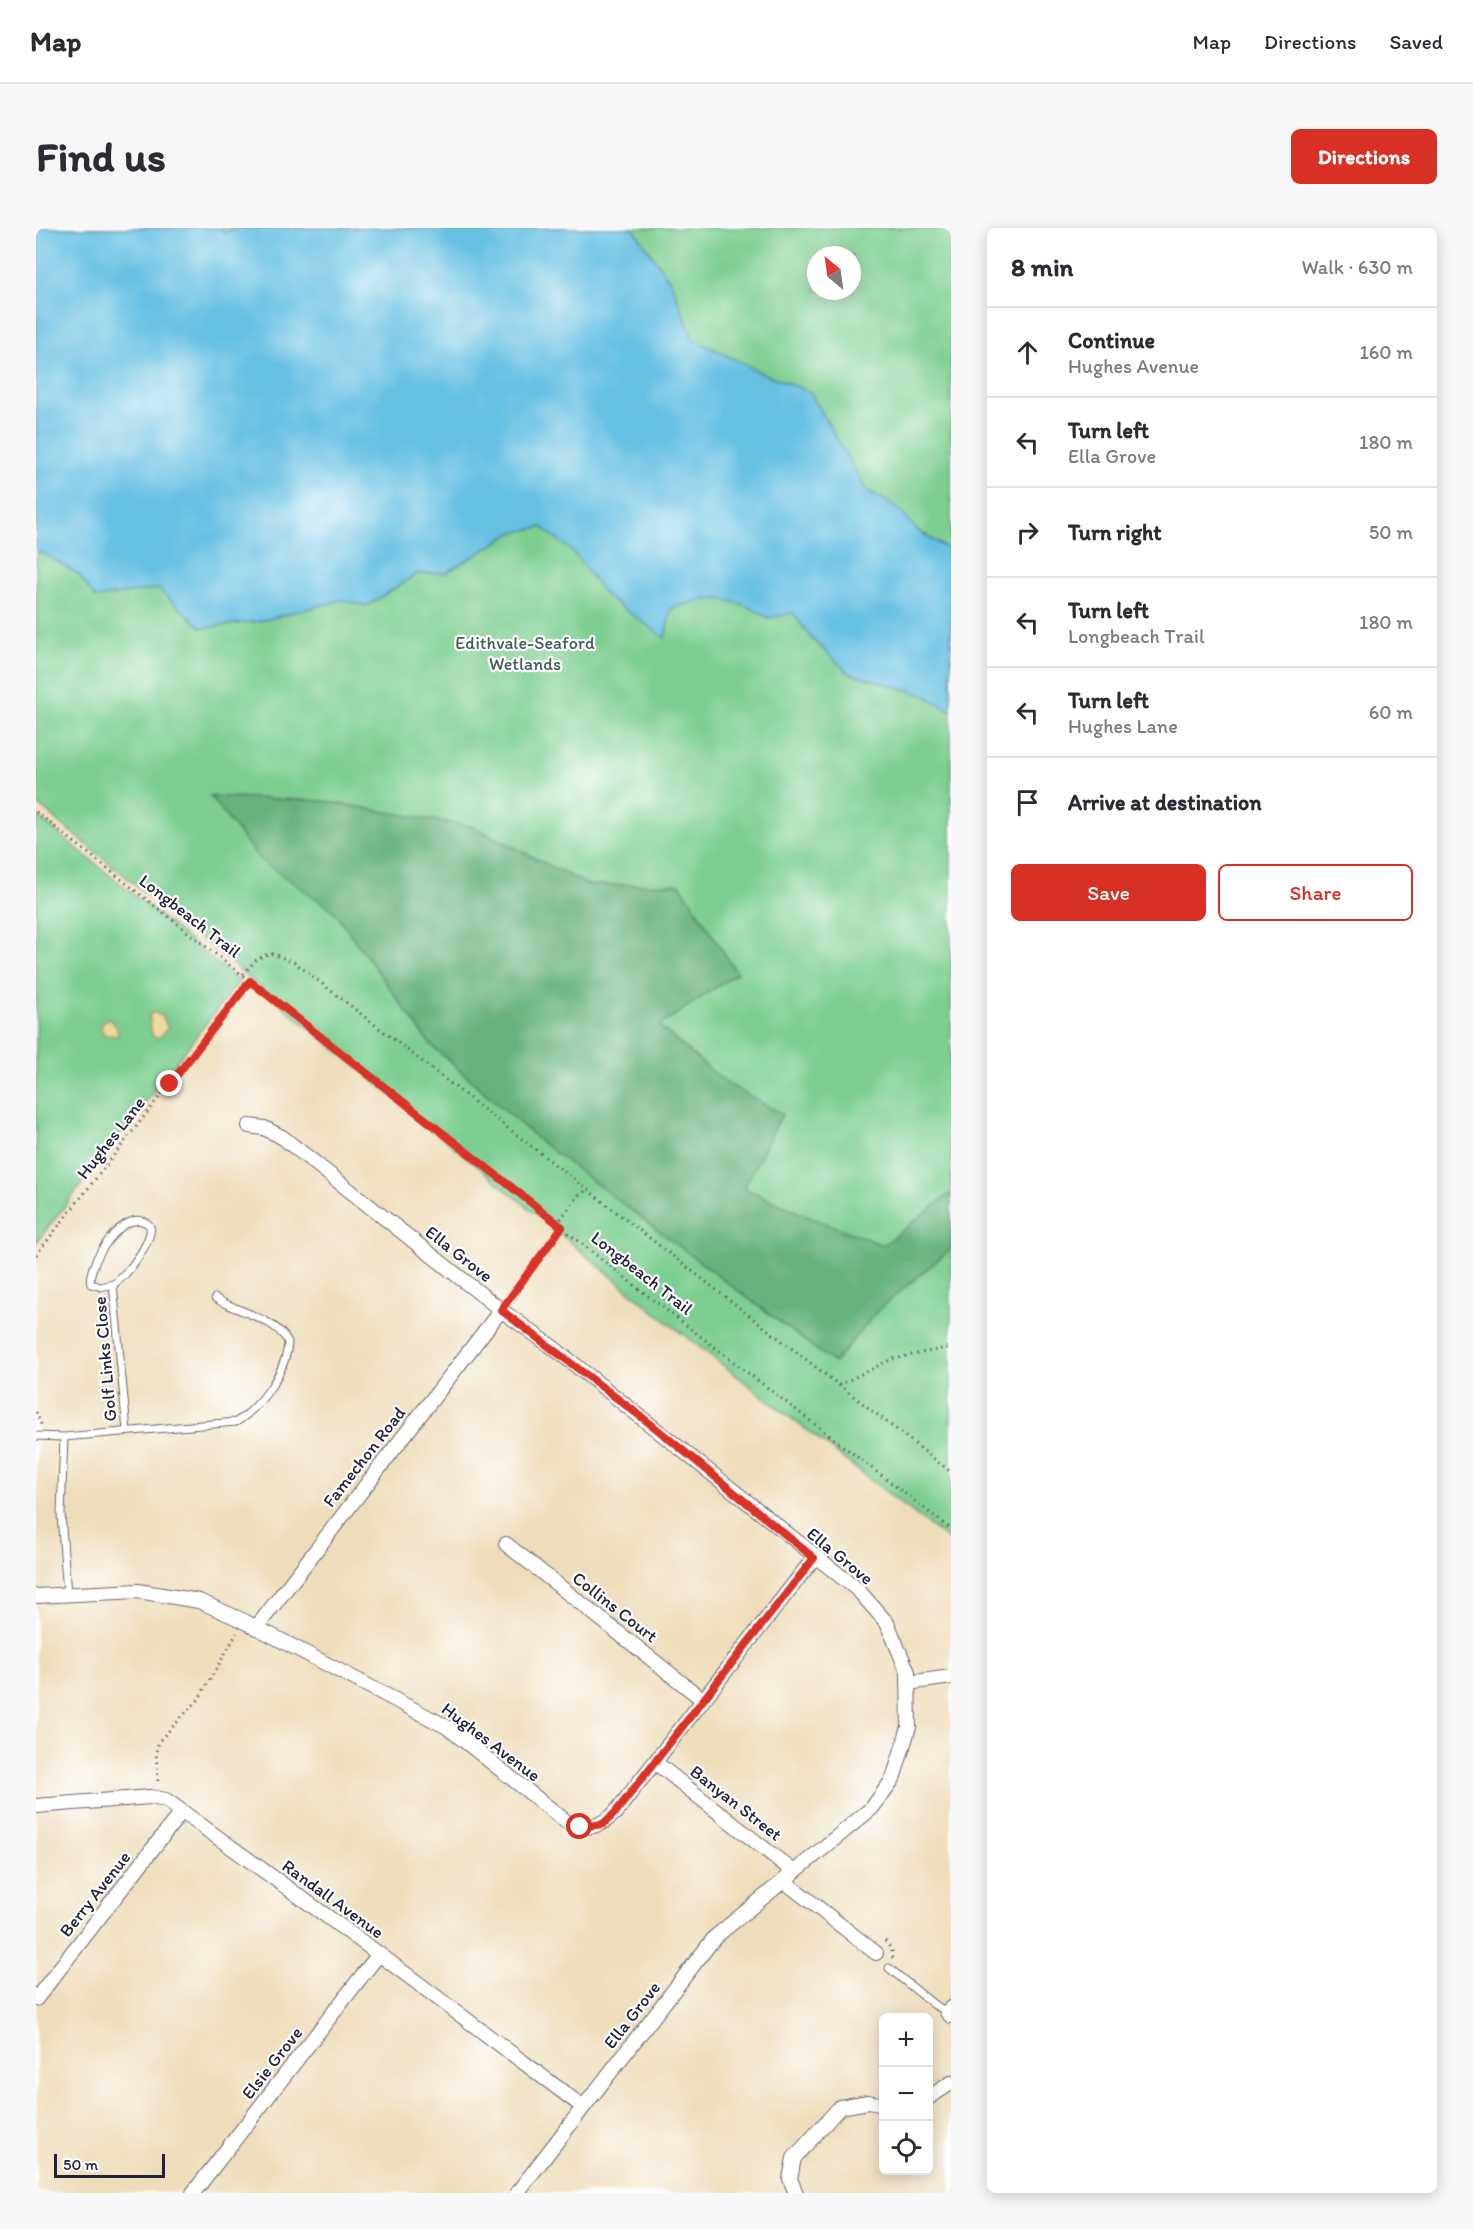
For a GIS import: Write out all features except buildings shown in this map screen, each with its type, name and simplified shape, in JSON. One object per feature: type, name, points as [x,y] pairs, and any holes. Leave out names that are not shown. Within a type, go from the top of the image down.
[{"type":"street","name":"Ella Grove","points":[[249,1126],[264,1128],[282,1137],[501,1310],[652,1425],[814,1558],[858,1590],[887,1623],[908,1672],[909,1727],[893,1779],[872,1808],[715,1937],[517,2193]]},
{"type":"street","name":"Famechon Road","points":[[250,1624],[501,1310]]},
{"type":"street","name":"Collins Court","points":[[506,1544],[702,1699]]},
{"type":"street","name":"Hughes Avenue","points":[[36,1596],[138,1591],[199,1601],[250,1624],[447,1727],[568,1823],[591,1827],[603,1824],[656,1763],[702,1699],[814,1558]]},
{"type":"street","points":[[908,1683],[951,1677]]},
{"type":"street","name":"Banyan Street","points":[[656,1763],[876,1953]]},
{"type":"street","name":"Randall Avenue","points":[[36,1806],[164,1798],[379,1954],[583,2107]]},
{"type":"street","name":"Berry Avenue","points":[[36,1999],[182,1811]]},
{"type":"street","name":"Elsie Grove","points":[[193,2193],[379,1954]]},
{"type":"street","points":[[933,2095],[951,2083]]},
{"type":"street","points":[[796,2193],[790,2179],[794,2158],[840,2107],[868,2102],[879,2104]]},
{"type":"lane","name":"Golf Links Close","points":[[132,1219],[143,1220],[150,1226],[150,1236],[130,1270],[113,1284],[101,1287],[90,1284],[89,1278],[94,1262],[124,1224],[132,1219]]},
{"type":"lane","name":"Golf Links Close","points":[[113,1284],[127,1431]]},
{"type":"lane","name":"Golf Links Close","points":[[36,1436],[64,1437],[233,1422],[249,1413],[272,1383],[286,1358],[286,1338],[260,1320],[215,1298]]},
{"type":"lane","points":[[64,1437],[61,1514],[67,1594]]},
{"type":"lane","points":[[889,1968],[933,2004],[950,2012]]},
{"type":"path","name":"Longbeach Trail","points":[[36,813],[557,1224],[951,1528]]},
{"type":"path","points":[[243,975],[257,959],[270,953],[294,962],[951,1472]]},
{"type":"path","name":"Hughes Lane","points":[[36,1255],[250,981]]},
{"type":"path","points":[[557,1224],[579,1195],[589,1189]]},
{"type":"path","points":[[501,1310],[562,1227]]},
{"type":"path","points":[[838,1385],[892,1359],[951,1347]]},
{"type":"path","points":[[159,1781],[156,1752],[159,1741],[198,1700],[250,1624]]},
{"type":"green space","name":"Edithvale-Seaford Wetlands","points":[[36,228],[951,228],[951,1542],[666,1321],[36,803]]},
{"type":"green space","points":[[210,796],[324,801],[474,827],[588,885],[680,884],[737,973],[659,1026],[726,1083],[782,1114],[744,1188],[807,1216],[883,1245],[951,1193],[951,1249],[878,1310],[834,1363],[542,1143],[430,1044],[333,910],[260,860]]},
{"type":"green space","points":[[36,815],[239,981],[36,1243]]},
{"type":"sand","points":[[154,1012],[162,1016],[168,1028],[159,1038],[152,1036],[149,1015]]},
{"type":"sand","points":[[109,1018],[117,1027],[118,1036],[105,1035],[101,1030],[102,1022]]},
{"type":"water","points":[[36,228],[221,228],[224,233],[239,228],[633,228],[671,282],[693,339],[760,372],[810,392],[866,490],[897,507],[917,530],[951,551],[951,711],[924,695],[849,673],[811,638],[793,613],[769,618],[733,602],[710,599],[698,601],[671,609],[665,638],[606,596],[573,552],[542,527],[512,533],[446,573],[417,574],[367,606],[341,600],[261,621],[202,628],[158,589],[95,598],[78,574],[43,553],[36,552]]},
{"type":"route","points":[[170,1084],[250,981],[562,1227],[501,1310],[652,1425],[814,1558],[615,1813],[603,1824],[580,1827]]}]
